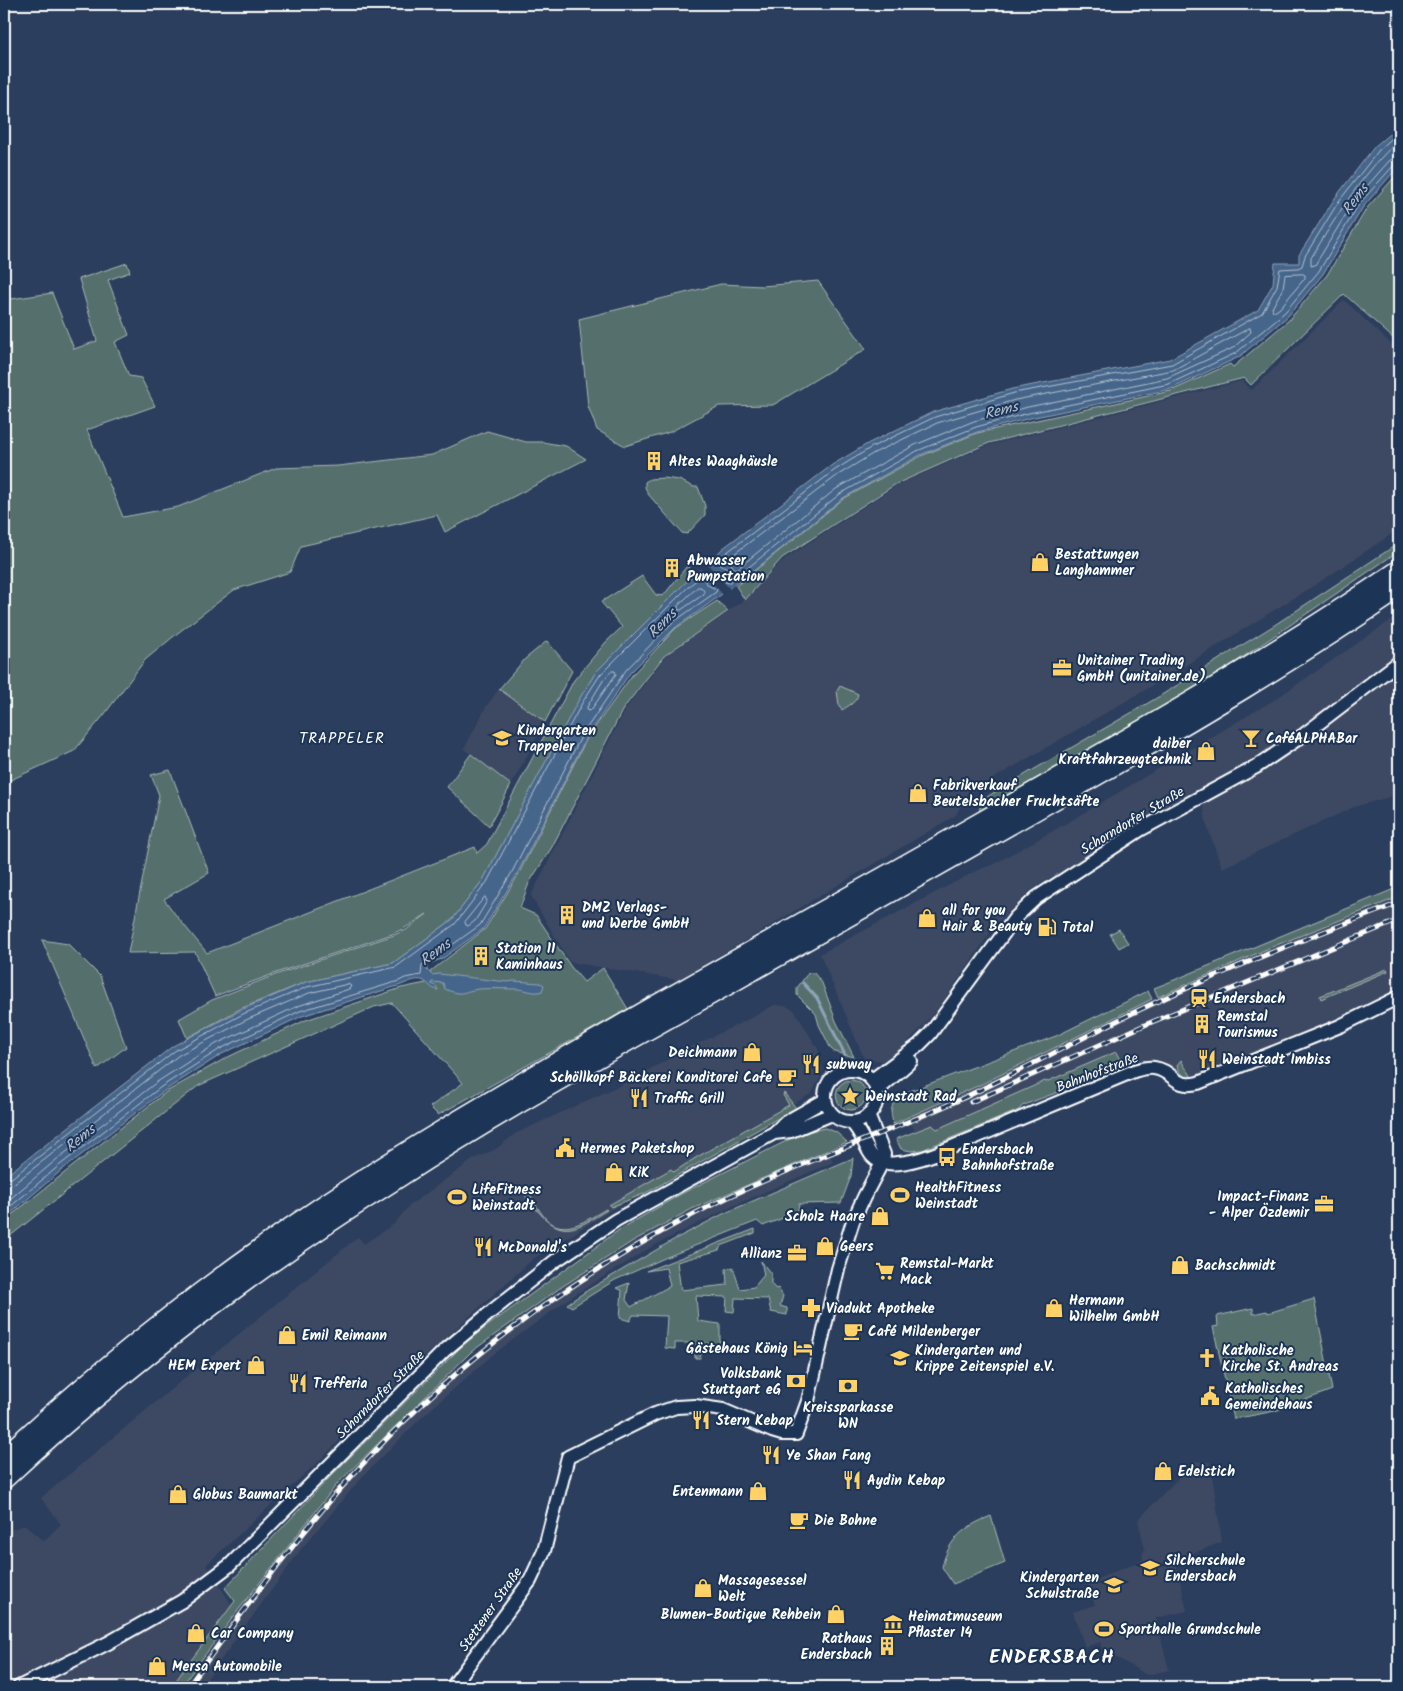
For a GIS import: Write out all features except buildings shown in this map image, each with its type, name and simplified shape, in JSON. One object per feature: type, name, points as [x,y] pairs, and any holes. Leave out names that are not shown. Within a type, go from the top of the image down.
[{"type":"highway","points":[[575,1061],[957,856],[996,824],[1124,740],[1256,662],[1399,570]]},
{"type":"highway","points":[[4,1457],[105,1369],[167,1319],[252,1255],[394,1160],[541,1081],[957,836],[996,824],[1210,709],[1316,644],[1399,589]]},
{"type":"highway","points":[[4,1479],[115,1382],[191,1322],[279,1257],[541,1081]]},
{"type":"street","name":"Schorndorfer Straße","points":[[874,1085],[920,1046],[1015,918],[1036,898],[1140,830],[1256,767],[1302,736],[1399,662]]},
{"type":"street","name":"Bahnhofstraße","points":[[884,1161],[898,1163],[913,1162],[1141,1070],[1156,1068],[1181,1084],[1198,1083],[1340,1026],[1399,997]]},
{"type":"street","points":[[843,1071],[859,1071],[874,1085],[876,1104],[863,1119],[851,1122],[838,1118],[827,1108],[825,1100],[827,1086],[836,1074],[843,1071]]},
{"type":"street","name":"Schorndorfer Straße","points":[[19,1687],[108,1642],[182,1601],[230,1564],[444,1351],[555,1261],[616,1220],[774,1133],[786,1122],[825,1100]]},
{"type":"street","name":"Schorndorfer Straße","points":[[774,1133],[791,1131],[832,1114]]},
{"type":"street","points":[[851,1122],[862,1135],[871,1154],[875,1158],[884,1161],[884,1154],[868,1115]]},
{"type":"street","name":"Stettener Straße","points":[[452,1687],[530,1581],[544,1551],[568,1458],[655,1414],[676,1407],[706,1407],[724,1410],[782,1434],[796,1434],[808,1401],[838,1269],[851,1228],[864,1196],[884,1161]]},
{"type":"shaded area","points":[[1344,300],[1392,345],[1399,339],[1399,529],[1318,583],[1162,680],[967,794],[956,815],[678,980],[570,962],[531,896],[625,710],[665,657],[745,599],[783,560],[897,485],[989,445],[1242,381],[1251,391]]},
{"type":"shaded area","points":[[1399,615],[1399,794],[1354,807],[1222,868],[1207,826],[1200,789],[1186,795],[1031,890],[997,923],[941,1004],[897,1053],[884,1061],[864,1058],[820,954],[976,871],[992,865],[1074,819],[1274,700]]},
{"type":"shaded area","points":[[499,689],[545,722],[511,785],[464,749],[486,707]]},
{"type":"shaded area","points":[[1399,897],[1399,971],[1395,974],[1395,993],[1280,1045],[1192,1081],[1162,1060],[1124,1068],[1116,1053],[1046,1083],[1045,1081],[936,1129],[932,1125],[915,1132],[909,1117],[982,1084],[1158,997],[1269,948]]},
{"type":"shaded area","points":[[774,1005],[786,1006],[794,1010],[818,1049],[823,1070],[812,1093],[613,1209],[533,1259],[413,1367],[319,1461],[206,1565],[232,1605],[170,1687],[4,1687],[4,1532],[25,1525],[44,1541],[61,1524],[41,1498],[358,1237],[364,1244],[394,1224],[409,1206],[474,1159],[496,1149],[515,1134],[627,1082]]},
{"type":"shaded area","points":[[828,1151],[833,1162],[733,1206],[651,1247],[568,1299],[491,1356],[422,1417],[363,1476],[302,1548],[201,1687],[184,1687],[241,1608],[336,1487],[439,1383],[499,1334],[561,1289],[631,1244],[698,1207]]},
{"type":"shaded area","name":"Silcherschule Endersbach","points":[[1195,1461],[1210,1462],[1222,1542],[1175,1560],[1187,1611],[1156,1618],[1169,1670],[1147,1675],[1102,1649],[1100,1642],[1085,1647],[1073,1612],[1095,1605],[1088,1587],[1089,1584],[1143,1560],[1142,1555],[1145,1549],[1138,1520]]},
{"type":"green space","points":[[396,4],[396,7],[336,5]]},
{"type":"green space","points":[[1399,172],[1399,335],[1394,339],[1344,294],[1251,385],[1244,378],[989,443],[896,484],[782,558],[745,600],[736,586],[843,499],[921,456],[977,433],[1171,391],[1230,364],[1233,367],[1289,320],[1327,275],[1367,208]]},
{"type":"green space","points":[[127,263],[130,272],[108,280],[129,335],[115,342],[129,376],[141,378],[155,406],[87,430],[123,517],[178,507],[276,468],[338,466],[432,455],[487,431],[526,442],[542,442],[566,446],[586,459],[445,532],[437,515],[301,546],[290,572],[234,590],[145,660],[104,715],[74,751],[4,783],[4,300],[52,293],[74,349],[97,341],[79,279]]},
{"type":"green space","points":[[818,281],[866,349],[773,405],[719,406],[670,432],[625,446],[597,430],[588,406],[579,319],[721,284],[763,286]]},
{"type":"green space","points":[[650,479],[679,480],[698,487],[705,506],[705,515],[687,534],[682,533],[648,494],[645,487],[645,482]]},
{"type":"green space","points":[[1399,543],[1399,551],[1196,689],[979,813],[981,801],[990,795],[1155,699],[1273,626]]},
{"type":"green space","points":[[687,566],[696,575],[596,672],[579,700],[483,880],[452,920],[393,963],[306,982],[240,1009],[187,1038],[179,1019],[212,1000],[275,975],[394,935],[406,930],[427,914],[392,934],[276,973],[215,996],[195,952],[128,953],[159,795],[151,775],[170,770],[209,873],[164,899],[207,953],[475,847],[477,853],[487,844],[574,680],[606,642],[622,627],[601,602],[642,576],[656,595],[663,596]]},
{"type":"green space","points":[[717,601],[728,611],[664,656],[623,709],[552,847],[529,883],[520,908],[536,915],[571,967],[584,982],[603,968],[628,1009],[438,1115],[430,1107],[463,1083],[392,1003],[374,1007],[198,1086],[4,1241],[4,1221],[166,1092],[226,1058],[306,1020],[401,988],[426,983],[431,971],[485,929],[517,877],[587,738],[633,674],[676,628]]},
{"type":"green space","points":[[547,641],[572,671],[545,722],[499,689],[525,659]]},
{"type":"green space","points":[[840,686],[858,694],[854,702],[842,710],[839,705],[837,691]]},
{"type":"green space","points":[[471,754],[511,785],[489,826],[447,787]]},
{"type":"green space","points":[[1399,887],[1399,897],[1269,948],[1158,997],[1154,988],[1167,983]]},
{"type":"green space","points":[[1119,929],[1128,943],[1119,948],[1110,934]]},
{"type":"green space","points":[[42,940],[68,944],[100,976],[126,1047],[97,1069]]},
{"type":"green space","points":[[1387,969],[1388,971],[1321,999],[1320,996]]},
{"type":"green space","points":[[808,973],[814,973],[822,983],[836,1021],[854,1057],[835,1052],[831,1049],[819,1025],[816,1014],[797,995],[797,988]]},
{"type":"green space","points":[[1148,991],[1152,999],[982,1084],[893,1124],[891,1112],[894,1099],[902,1094],[1056,1036]]},
{"type":"green space","points":[[1116,1052],[1124,1068],[1108,1069],[1093,1075],[1064,1090],[1022,1106],[1019,1110],[922,1150],[911,1151],[901,1149],[896,1139],[932,1125],[937,1129]]},
{"type":"green space","points":[[1181,1060],[1192,1079],[1187,1078],[1179,1070],[1177,1065]]},
{"type":"green space","points":[[851,1080],[862,1084],[866,1095],[862,1106],[851,1110],[840,1106],[836,1095],[840,1084]]},
{"type":"green space","points":[[784,1093],[796,1108],[646,1193],[611,1207],[609,1205],[671,1169],[674,1172],[789,1105],[783,1095]]},
{"type":"green space","points":[[825,1128],[836,1132],[847,1142],[692,1209],[633,1241],[560,1288],[471,1352],[337,1484],[181,1687],[171,1687],[235,1601],[225,1588],[329,1478],[467,1341],[619,1230],[681,1194],[802,1133]]},
{"type":"green space","points":[[853,1158],[851,1176],[841,1203],[799,1204],[798,1212],[763,1226],[757,1221],[615,1280],[572,1307],[567,1304],[675,1239],[725,1213]]},
{"type":"green space","points":[[526,1188],[545,1218],[536,1209],[528,1200],[524,1190]]},
{"type":"green space","points":[[607,1210],[587,1222],[570,1228],[562,1228],[553,1224],[568,1227],[576,1225]]},
{"type":"green space","points":[[755,1229],[755,1233],[721,1246],[719,1250],[677,1262],[681,1290],[727,1285],[726,1269],[733,1267],[740,1289],[754,1287],[764,1275],[761,1261],[771,1274],[771,1284],[776,1289],[778,1288],[783,1296],[780,1306],[787,1308],[787,1315],[771,1312],[768,1299],[735,1298],[734,1312],[726,1311],[727,1297],[696,1296],[698,1321],[720,1324],[720,1347],[704,1343],[700,1358],[695,1358],[695,1345],[693,1343],[675,1343],[675,1349],[665,1348],[667,1316],[633,1315],[630,1321],[620,1318],[622,1290],[616,1288],[629,1283],[626,1300],[631,1307],[670,1286],[666,1268],[646,1271]]},
{"type":"green space","points":[[1314,1299],[1332,1390],[1275,1411],[1234,1419],[1213,1327],[1218,1326],[1217,1316],[1253,1308],[1253,1314],[1267,1311],[1268,1313]]},
{"type":"green space","points":[[991,1516],[1005,1563],[953,1584],[942,1567],[949,1548],[965,1529]]},
{"type":"water","name":"Rems","points":[[1399,126],[1399,166],[1363,207],[1323,274],[1288,316],[1239,357],[1171,389],[1030,418],[977,432],[920,455],[843,498],[756,569],[676,627],[630,673],[586,738],[516,876],[483,929],[442,959],[430,963],[427,967],[427,970],[432,975],[439,974],[507,982],[540,983],[544,985],[542,991],[479,989],[460,993],[445,989],[443,983],[432,982],[431,984],[436,986],[438,990],[432,988],[424,981],[413,980],[302,1016],[222,1054],[164,1091],[63,1169],[4,1219],[4,1177],[173,1046],[241,1010],[306,982],[393,963],[452,920],[483,880],[578,701],[596,672],[722,549],[832,465],[869,443],[933,412],[1012,389],[1170,359],[1258,310],[1273,284],[1275,263],[1299,263],[1299,255],[1335,198],[1375,146]]},
{"type":"pier","points":[[710,559],[707,563],[716,574],[721,570],[725,574],[720,578],[730,589],[733,585],[735,587],[724,596],[699,568]]},
{"type":"waterway","points":[[803,983],[817,998],[845,1055]]},
{"type":"railway","points":[[188,1687],[253,1597],[322,1510],[371,1455],[444,1384],[483,1352],[523,1320],[608,1263],[651,1237],[728,1197],[961,1099],[1171,995],[1268,954],[1399,903]]},
{"type":"railway","points":[[971,1102],[1147,1024],[1399,920]]},
{"type":"place","name":"Altes Waaghäusle","points":[[654,461]]},
{"type":"place","name":"Bestattungen Langhammer","points":[[1040,562]]},
{"type":"place","name":"Abwasser Pumpstation","points":[[672,568]]},
{"type":"place","name":"Unitainer Trading GmbH (unitainer.de)","points":[[1062,668]]},
{"type":"place","name":"Kindergarten Trappeler","points":[[502,738]]},
{"type":"place","name":"CaféALPHABar","points":[[1251,738]]},
{"type":"place","name":"daiber Kraftfahrzeugtechnik","points":[[1206,751]]},
{"type":"place","name":"Fabrikverkauf Beutelsbacher Fruchtsäfte","points":[[918,793]]},
{"type":"place","name":"DMZ Verlags- und Werbe GmbH","points":[[567,915]]},
{"type":"place","name":"all for you Hair & Beauty","points":[[927,918]]},
{"type":"place","name":"Total","points":[[1047,927]]},
{"type":"place","name":"Station 11 Kaminhaus","points":[[481,956]]},
{"type":"place","name":"Endersbach","points":[[1199,998]]},
{"type":"place","name":"Remstal Tourismus","points":[[1202,1024]]},
{"type":"place","name":"Deichmann","points":[[752,1052]]},
{"type":"place","name":"Weinstadt Imbiss","points":[[1207,1059]]},
{"type":"place","name":"subway","points":[[811,1064]]},
{"type":"place","name":"Schöllkopf Bäckerei Konditorei Cafe","points":[[787,1077]]},
{"type":"place","name":"Weinstadt Rad","points":[[850,1096]]},
{"type":"place","name":"Traffic Grill","points":[[639,1098]]},
{"type":"place","name":"Hermes Paketshop","points":[[565,1148]]},
{"type":"place","name":"Endersbach Bahnhofstraße","points":[[947,1157]]},
{"type":"place","name":"KiK","points":[[614,1172]]},
{"type":"place","name":"HealthFitness Weinstadt","points":[[900,1195]]},
{"type":"place","name":"LifeFitness Weinstadt","points":[[457,1197]]},
{"type":"place","name":"Impact-Finanz - Alper Özdemir","points":[[1324,1204]]},
{"type":"place","name":"Scholz Haare","points":[[880,1216]]},
{"type":"place","name":"Geers","points":[[825,1246]]},
{"type":"place","name":"McDonald's","points":[[483,1247]]},
{"type":"place","name":"Allianz","points":[[797,1253]]},
{"type":"place","name":"Bachschmidt","points":[[1180,1265]]},
{"type":"place","name":"Remstal-Markt Mack","points":[[885,1271]]},
{"type":"place","name":"Viadukt Apotheke","points":[[811,1308]]},
{"type":"place","name":"Hermann Wilhelm GmbH","points":[[1054,1308]]},
{"type":"place","name":"Café Mildenberger","points":[[853,1331]]},
{"type":"place","name":"Emil Reimann","points":[[287,1335]]},
{"type":"place","name":"Gästehaus König","points":[[803,1348]]},
{"type":"place","name":"Kindergarten und Krippe Zeitenspiel e.V.","points":[[900,1358]]},
{"type":"place","name":"Katholische Kirche St. Andreas","points":[[1207,1358]]},
{"type":"place","name":"HEM Expert","points":[[256,1365]]},
{"type":"place","name":"Volksbank Stuttgart eG","points":[[796,1381]]},
{"type":"place","name":"Trefferia","points":[[298,1383]]},
{"type":"place","name":"Kreissparkasse WN","points":[[848,1386]]},
{"type":"place","name":"Katholisches Gemeindehaus","points":[[1210,1396]]},
{"type":"place","name":"Stern Kebap","points":[[701,1420]]},
{"type":"place","name":"Ye Shan Fang","points":[[771,1455]]},
{"type":"place","name":"Edelstich","points":[[1163,1471]]},
{"type":"place","name":"Aydin Kebap","points":[[852,1480]]},
{"type":"place","name":"Entenmann","points":[[758,1491]]},
{"type":"place","name":"Globus Baumarkt","points":[[178,1494]]},
{"type":"place","name":"Die Bohne","points":[[799,1520]]},
{"type":"place","name":"Silcherschule Endersbach","points":[[1150,1568]]},
{"type":"place","name":"Kindergarten Schulstraße","points":[[1114,1585]]},
{"type":"place","name":"Massagesessel Welt","points":[[703,1588]]},
{"type":"place","name":"Blumen-Boutique Rehbein","points":[[836,1614]]},
{"type":"place","name":"Heimatmuseum Pflaster 14","points":[[893,1624]]},
{"type":"place","name":"Sporthalle Grundschule","points":[[1104,1629]]},
{"type":"place","name":"Car Company","points":[[196,1633]]},
{"type":"place","name":"Rathaus Endersbach","points":[[887,1646]]},
{"type":"place","name":"Mersa Automobile","points":[[157,1666]]},
{"type":"district","name":"TRAPPELER","points":[[342,738]]},
{"type":"district","name":"ENDERSBACH","points":[[1052,1656]]}]
